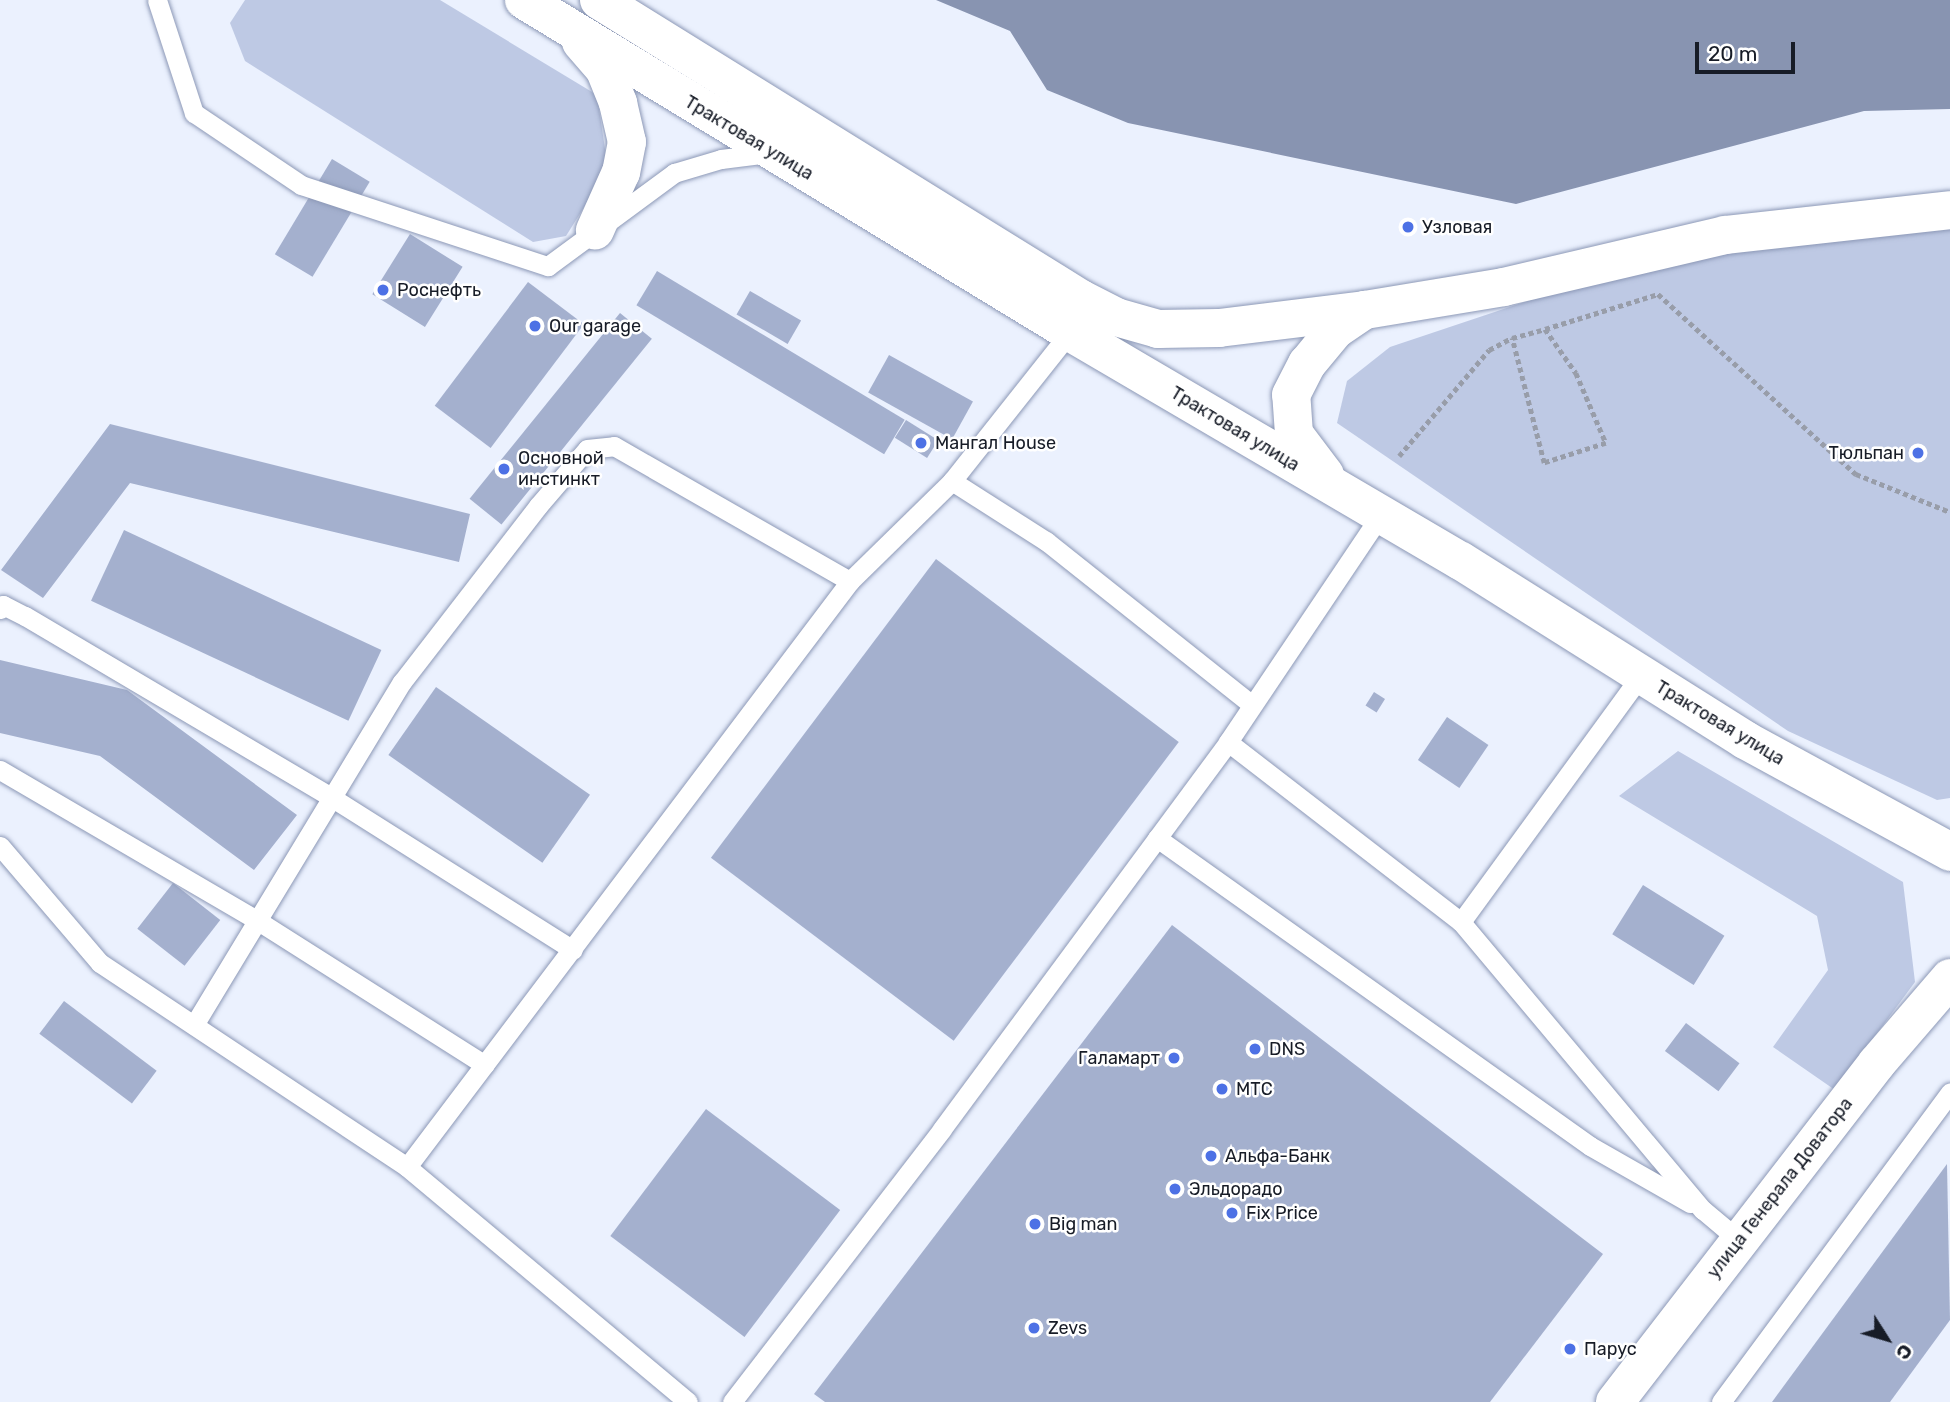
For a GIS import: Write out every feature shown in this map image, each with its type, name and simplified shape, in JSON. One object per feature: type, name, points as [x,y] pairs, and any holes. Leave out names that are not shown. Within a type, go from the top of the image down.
[{"type":"main road","name":"Трактовая улица","points":[[524,0],[771,152],[1076,316]]},
{"type":"main road","name":"Трактовая улица","points":[[599,0],[1341,492],[1382,513],[1745,740],[1950,852]]},
{"type":"main road","points":[[568,27],[604,68],[618,103],[626,142],[621,172],[595,230]]},
{"type":"main road","points":[[1076,316],[1178,330],[1365,310],[1504,287],[1725,235],[1950,210]]},
{"type":"main road","points":[[1341,492],[1298,441],[1290,404],[1294,386],[1318,350],[1343,323],[1365,310]]},
{"type":"main road","name":"улица Генерала Доватора","points":[[1615,1402],[1877,1063],[1950,978]]},
{"type":"lane","points":[[157,0],[194,113],[301,185],[548,266],[674,173],[721,159],[771,152]]},
{"type":"lane","points":[[408,1167],[850,581],[952,481],[1076,316]]},
{"type":"lane","points":[[194,1025],[255,919],[402,682],[537,506],[587,449],[614,446],[850,581]]},
{"type":"lane","points":[[952,481],[1046,541],[1252,705]]},
{"type":"lane","points":[[736,1401],[1228,742],[1382,513]]},
{"type":"lane","points":[[0,609],[3,605],[25,616],[331,797],[573,950]]},
{"type":"lane","points":[[1461,922],[1641,675]]},
{"type":"lane","points":[[1228,742],[1461,922],[1703,1210]]},
{"type":"lane","points":[[0,770],[255,919],[485,1065]]},
{"type":"lane","points":[[1157,838],[1590,1146],[1703,1210],[1741,1241]]},
{"type":"lane","points":[[0,846],[100,963],[408,1167],[688,1402]]},
{"type":"lane","points":[[1721,1402],[1950,1092]]},
{"type":"path","points":[[1399,456],[1489,350],[1512,338],[1658,294],[1856,474],[1950,512]]},
{"type":"path","points":[[1512,338],[1544,463],[1606,443],[1576,373],[1545,329]]},
{"type":"shaded area","points":[[245,0],[440,0],[597,95],[608,169],[566,236],[533,242],[245,61],[230,23]]},
{"type":"shaded area","points":[[936,0],[1950,0],[1950,109],[1864,111],[1516,204],[1128,123],[1047,90],[1010,31]]},
{"type":"shaded area","points":[[1950,217],[1950,798],[1937,800],[1788,731],[1337,423],[1347,381],[1390,347],[1725,235]]},
{"type":"shaded area","points":[[1678,751],[1903,882],[1915,982],[1835,1090],[1773,1047],[1828,970],[1817,916],[1619,796]]},
{"type":"building","points":[[332,159],[370,182],[313,277],[275,254]]},
{"type":"building","points":[[410,234],[463,267],[425,327],[372,294]]},
{"type":"building","points":[[657,271],[905,420],[884,454],[636,305]]},
{"type":"building","points":[[528,282],[584,324],[491,448],[435,406]]},
{"type":"building","points":[[750,291],[801,320],[788,344],[736,314]]},
{"type":"building","points":[[620,313],[652,339],[501,525],[470,499]]},
{"type":"building","points":[[889,355],[973,402],[952,439],[868,393]]},
{"type":"building","points":[[906,420],[938,440],[927,458],[895,438]]},
{"type":"building","points":[[110,424],[470,514],[459,562],[130,483],[43,598],[1,570]]},
{"type":"building","points":[[124,530],[381,650],[348,721],[91,601]]},
{"type":"building","points":[[936,559],[1179,742],[954,1041],[711,858]]},
{"type":"building","points":[[0,660],[127,690],[297,815],[254,870],[100,756],[0,733]]},
{"type":"building","points":[[436,687],[590,795],[542,863],[388,755]]},
{"type":"building","points":[[1374,692],[1385,699],[1377,712],[1366,706]]},
{"type":"building","points":[[1447,717],[1488,745],[1459,788],[1418,760]]},
{"type":"building","points":[[173,883],[220,920],[185,966],[137,929]]},
{"type":"building","points":[[1643,885],[1724,936],[1694,985],[1612,934]]},
{"type":"building","points":[[1172,925],[1603,1254],[1490,1402],[825,1402],[814,1394]]},
{"type":"building","points":[[64,1001],[157,1071],[132,1104],[39,1034]]},
{"type":"building","points":[[1686,1023],[1740,1063],[1718,1091],[1665,1051]]},
{"type":"building","points":[[706,1109],[840,1210],[744,1337],[610,1236]]},
{"type":"building","points":[[1947,1164],[1950,1320],[1890,1402],[1772,1402]]},
{"type":"place","name":"Узловая","points":[[1408,227]]},
{"type":"place","name":"Роснефть","points":[[383,290]]},
{"type":"place","name":"Our garage","points":[[535,326]]},
{"type":"place","name":"Мангал House","points":[[921,443]]},
{"type":"place","name":"Тюльпан","points":[[1918,453]]},
{"type":"place","name":"Основной инстинкт","points":[[504,469]]},
{"type":"place","name":"DNS","points":[[1255,1049]]},
{"type":"place","name":"Галамарт","points":[[1174,1058]]},
{"type":"place","name":"МТС","points":[[1222,1089]]},
{"type":"place","name":"Альфа-Банк","points":[[1211,1156]]},
{"type":"place","name":"Эльдорадо","points":[[1175,1189]]},
{"type":"place","name":"Fix Price","points":[[1232,1213]]},
{"type":"place","name":"Big man","points":[[1035,1224]]},
{"type":"place","name":"Zevs","points":[[1034,1328]]},
{"type":"place","name":"Парус","points":[[1570,1349]]}]
